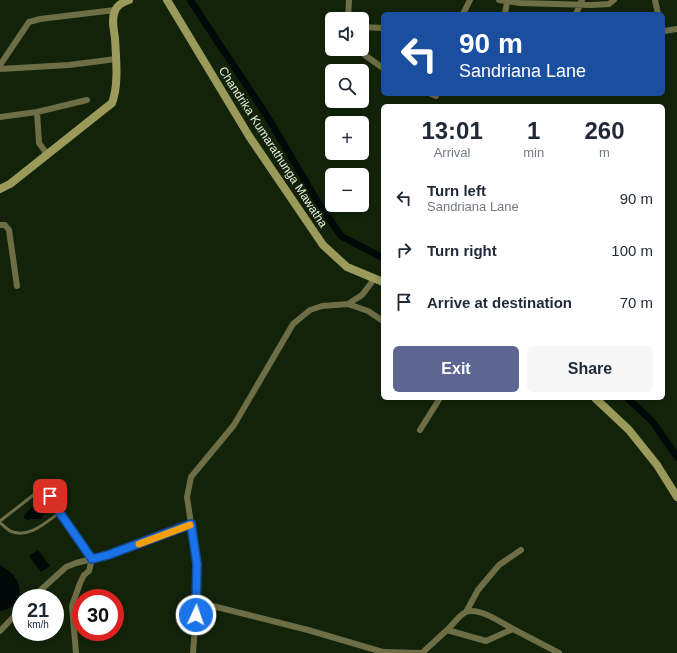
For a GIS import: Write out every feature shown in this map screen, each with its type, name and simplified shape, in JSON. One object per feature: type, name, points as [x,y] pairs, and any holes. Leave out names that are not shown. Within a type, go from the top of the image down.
[{"type":"main road","points":[[0,190],[10,184],[112,103],[115,96],[116,59],[113,20],[115,10],[122,2],[129,0]]},
{"type":"main road","name":"Chandrika Kumarathunga Mawatha","points":[[167,0],[249,136],[323,246],[347,267],[379,280]]},
{"type":"main road","points":[[597,400],[629,430],[657,465],[677,497]]},
{"type":"street","points":[[348,12],[349,0]]},
{"type":"street","points":[[464,12],[470,0]]},
{"type":"street","points":[[499,0],[507,2],[581,2],[602,5],[609,4],[614,0]]},
{"type":"street","points":[[655,0],[658,12]]},
{"type":"street","points":[[505,12],[507,2]]},
{"type":"street","points":[[577,12],[581,2]]},
{"type":"street","points":[[0,65],[30,22],[40,19],[115,10]]},
{"type":"street","points":[[369,27],[381,28]]},
{"type":"street","points":[[665,31],[677,29]]},
{"type":"street","points":[[366,56],[381,67]]},
{"type":"street","points":[[0,69],[116,59]]},
{"type":"street","points":[[0,117],[37,112],[87,100]]},
{"type":"street","points":[[37,112],[39,143],[47,154]]},
{"type":"street","points":[[0,225],[5,225],[9,230],[17,286]]},
{"type":"street","points":[[348,304],[362,295],[379,280]]},
{"type":"street","points":[[193,653],[197,602],[197,564],[187,497],[191,477],[234,425],[293,324],[310,310],[322,306],[348,304],[368,311],[381,320]]},
{"type":"street","points":[[420,430],[439,400]]},
{"type":"street","points":[[42,589],[66,567],[108,555],[191,524]]},
{"type":"street","points":[[197,602],[308,630],[385,653],[422,653],[466,612],[478,590],[500,565],[521,550]]},
{"type":"street","points":[[76,653],[72,606],[80,583],[84,575],[89,571],[92,559]]},
{"type":"street","points":[[466,612],[476,611],[500,621],[559,653]]},
{"type":"street","points":[[0,631],[12,618]]},
{"type":"street","points":[[447,630],[486,642],[513,629]]},
{"type":"lane","points":[[60,513],[35,531],[21,533],[10,531],[0,522],[36,493],[43,492],[50,496],[92,559]]},
{"type":"shaded area","points":[[38,501],[42,501],[46,504],[47,510],[41,519],[30,519],[29,521],[24,518],[24,515]]},
{"type":"shaded area","points":[[38,550],[50,566],[41,572],[29,556]]},
{"type":"shaded area","points":[[0,565],[15,577],[19,589],[12,589],[12,606],[0,611]]},
{"type":"waterway","points":[[190,0],[267,116],[316,199],[341,236],[381,257]]},
{"type":"waterway","points":[[629,400],[652,421],[677,457]]},
{"type":"slow traffic","points":[[139,544],[190,525]]},
{"type":"route","points":[[50,496],[92,559],[108,555],[191,524],[197,564],[196,615]]}]
